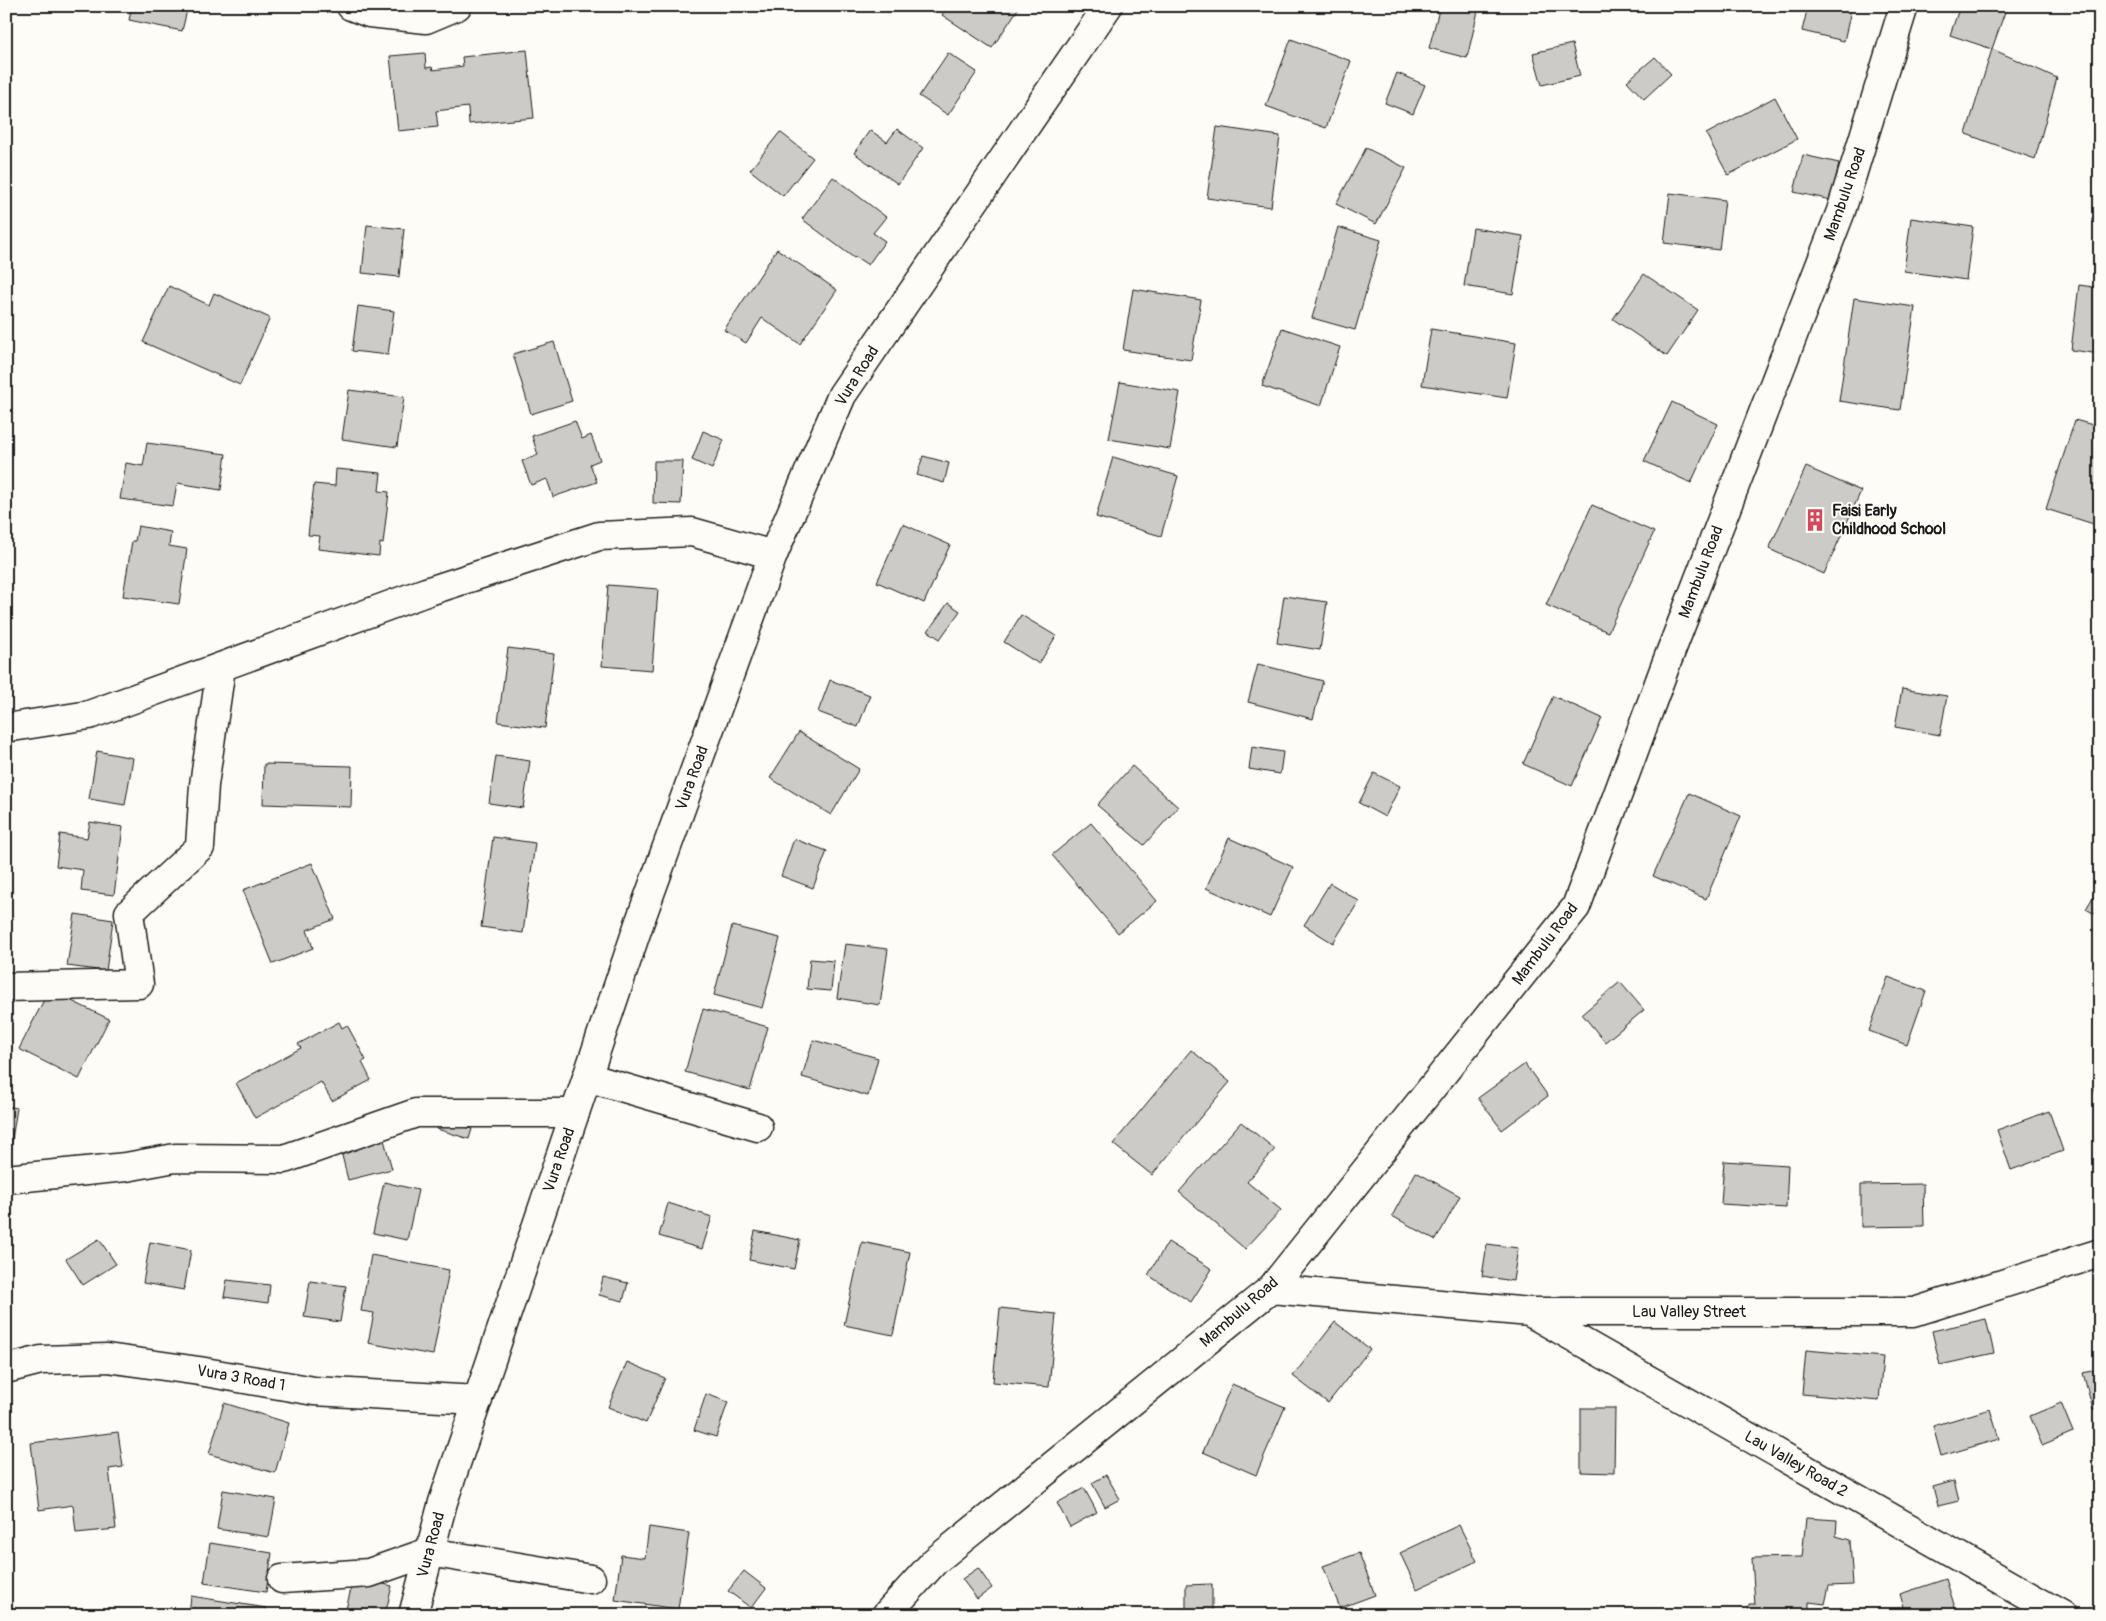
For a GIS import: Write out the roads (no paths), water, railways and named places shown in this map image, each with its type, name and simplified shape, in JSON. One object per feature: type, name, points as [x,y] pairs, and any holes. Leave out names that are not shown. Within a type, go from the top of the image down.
[{"type":"street","points":[[351,6],[369,13],[426,19],[456,6]]},
{"type":"street","name":"Vura Road","points":[[413,1615],[443,1502],[640,920],[773,555],[842,396],[1108,6]]},
{"type":"street","name":"Mambulu Road","points":[[886,1615],[935,1560],[1271,1289],[1576,907],[1669,655],[1841,210],[1904,6]]},
{"type":"street","points":[[6,728],[89,715],[426,592],[599,536],[692,532],[773,555]]},
{"type":"street","points":[[6,987],[139,984],[129,913],[200,847],[204,777],[221,668]]},
{"type":"street","points":[[587,1077],[758,1127]]},
{"type":"street","points":[[6,1179],[126,1167],[175,1158],[284,1159],[416,1113],[575,1113]]},
{"type":"street","name":"Lau Valley Street","points":[[1271,1289],[1530,1312],[1914,1312],[2100,1254]]},
{"type":"street","name":"Lau Valley Road 2","points":[[1530,1312],[2062,1615]]},
{"type":"street","name":"Vura 3 Road 1","points":[[6,1369],[41,1360],[107,1358],[199,1371],[314,1391],[478,1400]]},
{"type":"street","points":[[282,1579],[369,1573],[429,1552],[591,1579]]},
{"type":"place","name":"Faisi Early Childhood School","points":[[1815,520]]}]
